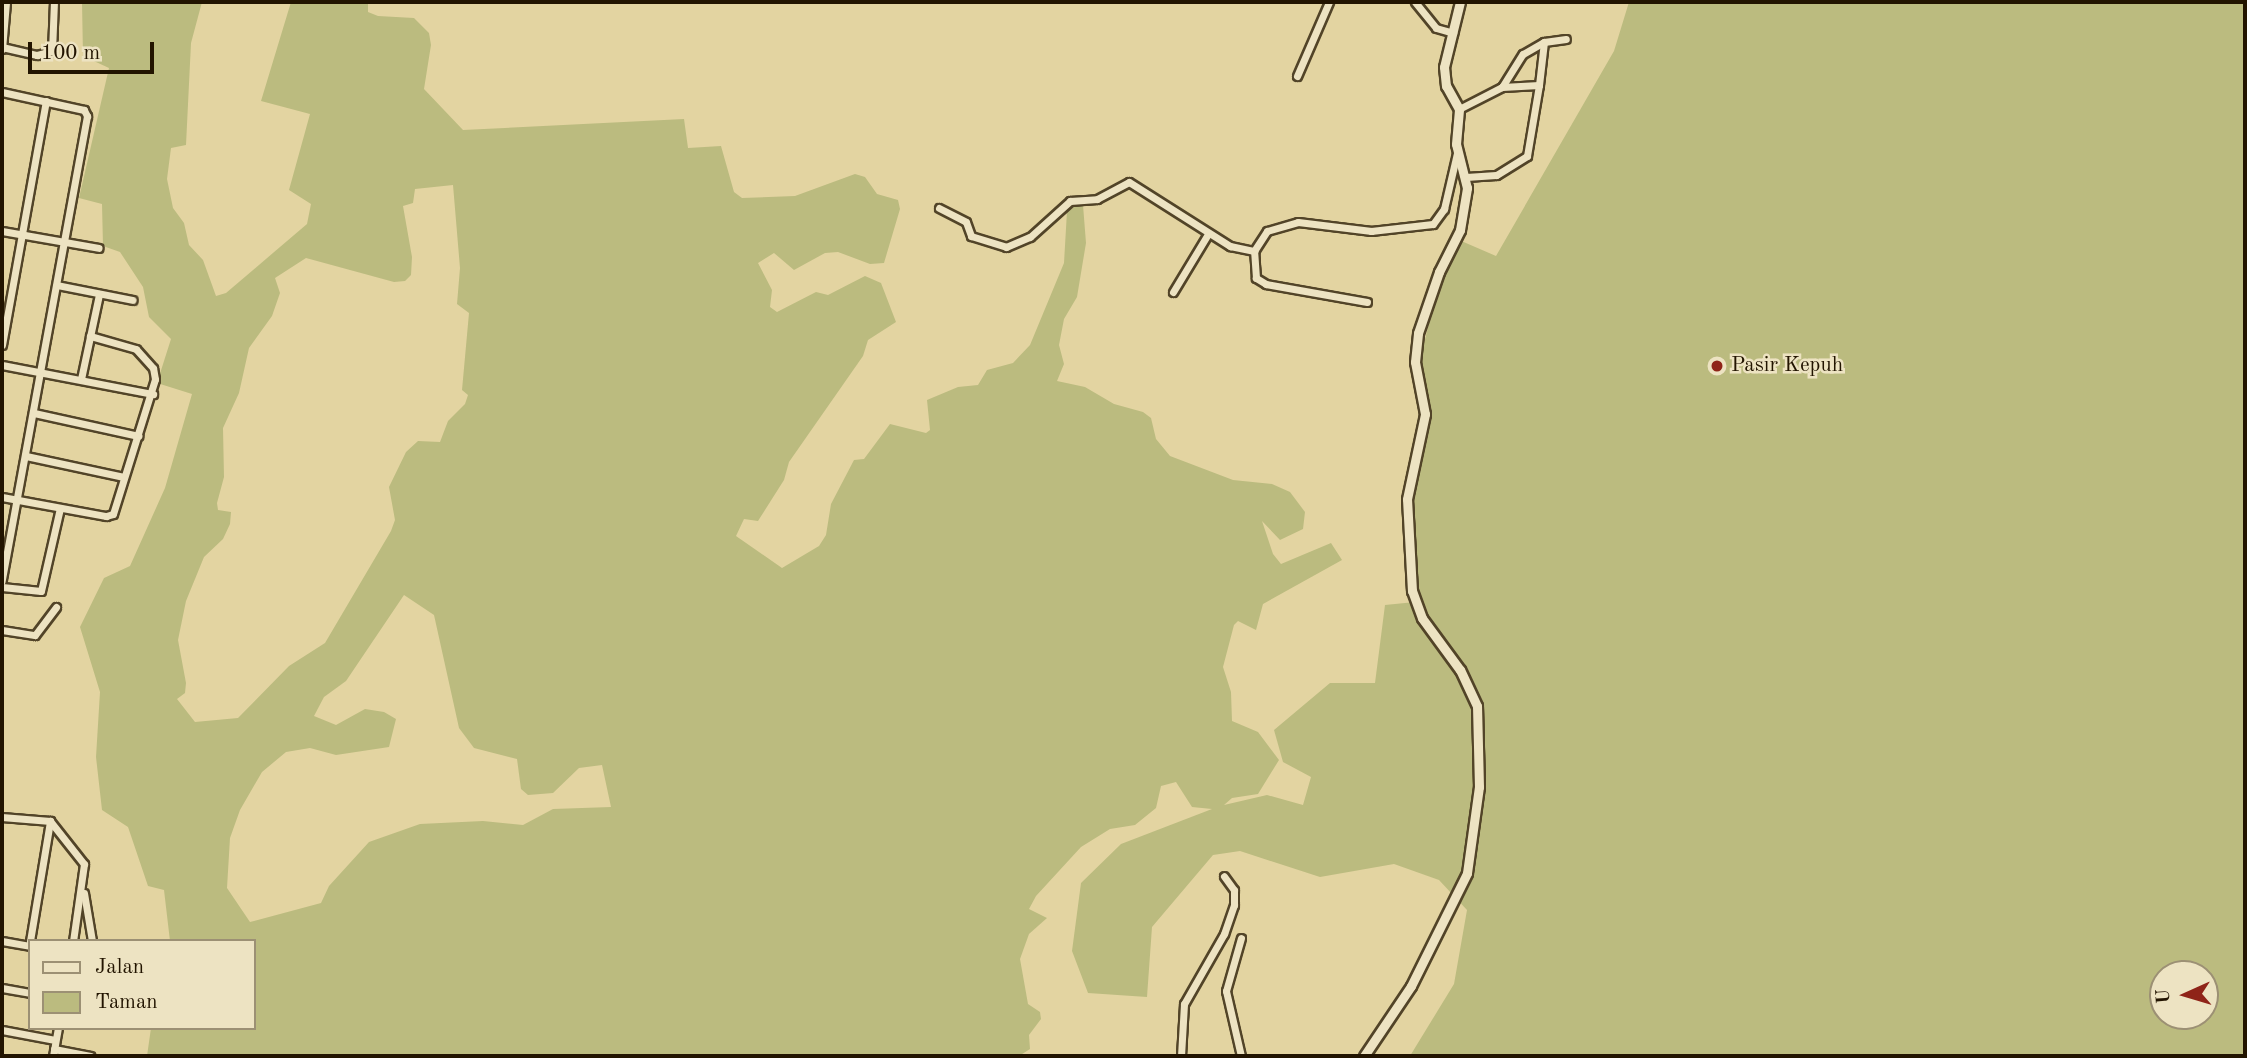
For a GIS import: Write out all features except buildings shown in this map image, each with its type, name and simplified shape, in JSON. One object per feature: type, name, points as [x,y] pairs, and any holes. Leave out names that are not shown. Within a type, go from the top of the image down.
[{"type":"street","points":[[6,2],[2,49],[37,55],[52,51],[54,2]]},
{"type":"street","points":[[1297,76],[1329,2]]},
{"type":"street","points":[[1415,2],[1436,28],[1453,33]]},
{"type":"street","points":[[1367,302],[1266,284],[1256,278],[1254,251],[1267,231],[1298,222],[1371,231],[1433,224],[1444,209],[1458,153],[1459,109],[1445,78],[1460,2]]},
{"type":"street","points":[[1502,87],[1513,64],[1544,42],[1566,39]]},
{"type":"street","points":[[1466,177],[1496,175],[1527,156],[1544,42]]},
{"type":"street","points":[[1459,109],[1502,87],[1539,85]]},
{"type":"street","points":[[2,92],[84,110],[88,116],[2,581]]},
{"type":"street","points":[[2,345],[46,101]]},
{"type":"street","points":[[1364,1056],[1411,986],[1473,854],[1479,787],[1477,706],[1465,678],[1415,604],[1407,499],[1425,414],[1415,362],[1418,333],[1460,230],[1466,177],[1458,153]]},
{"type":"street","points":[[939,208],[966,222],[971,236],[1006,247],[1030,237],[1070,201],[1097,199],[1129,183],[1230,246],[1254,251]]},
{"type":"street","points":[[2,231],[99,248]]},
{"type":"street","points":[[1173,292],[1208,234]]},
{"type":"street","points":[[57,285],[133,300]]},
{"type":"street","points":[[81,379],[99,294]]},
{"type":"street","points":[[2,497],[110,516],[153,394],[153,368],[136,349],[90,336]]},
{"type":"street","points":[[2,365],[153,394]]},
{"type":"street","points":[[34,413],[139,436]]},
{"type":"street","points":[[26,456],[124,477]]},
{"type":"street","points":[[2,587],[41,591],[60,508]]},
{"type":"street","points":[[2,630],[35,635],[56,607]]},
{"type":"street","points":[[2,817],[50,821],[80,854],[92,939]]},
{"type":"street","points":[[31,939],[50,821]]},
{"type":"street","points":[[1181,1056],[1184,1004],[1224,934],[1234,905],[1234,890],[1224,876]]},
{"type":"street","points":[[73,939],[83,887]]},
{"type":"street","points":[[1241,938],[1226,991],[1241,1056]]},
{"type":"street","points":[[2,941],[28,944]]},
{"type":"street","points":[[2,988],[28,993]]},
{"type":"street","points":[[2,1030],[55,1040]]},
{"type":"street","points":[[58,1030],[53,1053],[90,1056]]},
{"type":"green space","points":[[82,2],[202,2],[191,43],[186,145],[171,148],[167,179],[173,208],[184,223],[189,245],[203,260],[216,296],[226,293],[307,224],[311,204],[289,190],[310,114],[261,101],[291,2],[368,2],[368,12],[378,16],[414,18],[429,33],[431,45],[424,89],[463,130],[684,119],[688,148],[721,146],[734,192],[742,198],[795,196],[855,174],[865,177],[877,194],[898,200],[900,209],[884,263],[870,264],[838,252],[825,253],[794,270],[774,253],[758,263],[772,290],[770,307],[777,312],[816,292],[828,295],[865,276],[881,283],[896,322],[868,340],[863,356],[789,462],[784,480],[758,521],[744,519],[736,536],[782,568],[819,546],[826,535],[831,504],[854,460],[864,459],[890,424],[926,433],[930,430],[927,400],[958,387],[978,385],[987,370],[1013,363],[1030,345],[1064,263],[1067,211],[1071,204],[1083,205],[1086,243],[1077,297],[1064,319],[1059,345],[1064,364],[1057,381],[1085,387],[1114,404],[1143,412],[1151,418],[1156,439],[1170,456],[1233,480],[1272,484],[1290,492],[1305,512],[1303,529],[1280,540],[1262,521],[1273,554],[1281,564],[1331,543],[1342,560],[1263,604],[1256,630],[1238,621],[1234,625],[1223,667],[1231,692],[1232,721],[1258,732],[1279,760],[1258,794],[1232,798],[1224,805],[1267,795],[1303,805],[1311,777],[1283,762],[1274,730],[1330,683],[1375,683],[1385,605],[1415,602],[1409,549],[1417,445],[1426,413],[1419,363],[1441,276],[1459,240],[1496,256],[1614,51],[1629,2],[2245,2],[2245,1056],[1410,1056],[1454,984],[1467,910],[1439,880],[1394,864],[1320,877],[1240,851],[1213,855],[1152,927],[1147,997],[1088,993],[1072,951],[1081,883],[1121,844],[1212,809],[1192,807],[1176,782],[1161,786],[1156,808],[1135,825],[1110,829],[1081,847],[1036,896],[1029,909],[1047,918],[1029,934],[1020,959],[1028,1004],[1040,1012],[1041,1019],[1029,1035],[1030,1049],[1019,1056],[147,1056],[151,1030],[256,1030],[256,939],[170,939],[164,890],[148,886],[128,827],[102,810],[96,757],[100,692],[80,627],[104,578],[130,566],[165,488],[192,394],[157,383],[171,339],[149,317],[143,287],[120,252],[103,246],[102,204],[79,198],[109,68],[83,56]],"holes":[[[453,185],[460,268],[457,304],[469,313],[462,390],[468,395],[465,404],[448,421],[440,442],[418,441],[406,452],[389,487],[395,520],[391,531],[325,643],[289,666],[238,718],[195,722],[177,699],[185,693],[186,683],[178,640],[186,601],[204,557],[223,539],[230,524],[231,512],[218,510],[217,503],[224,477],[223,428],[239,393],[249,348],[272,316],[280,293],[275,278],[306,258],[394,282],[405,281],[411,275],[412,257],[403,206],[413,203],[415,189]],[[404,595],[434,615],[459,728],[474,748],[517,759],[521,789],[528,795],[553,793],[579,768],[602,765],[611,807],[553,809],[523,825],[483,821],[420,824],[369,842],[329,886],[321,903],[250,922],[227,888],[230,838],[240,810],[262,772],[286,752],[310,748],[336,755],[389,747],[396,719],[384,712],[365,709],[336,725],[314,716],[324,697],[346,681]]]},
{"type":"place","name":"Pasir Kepuh","points":[[1717,366]]}]
